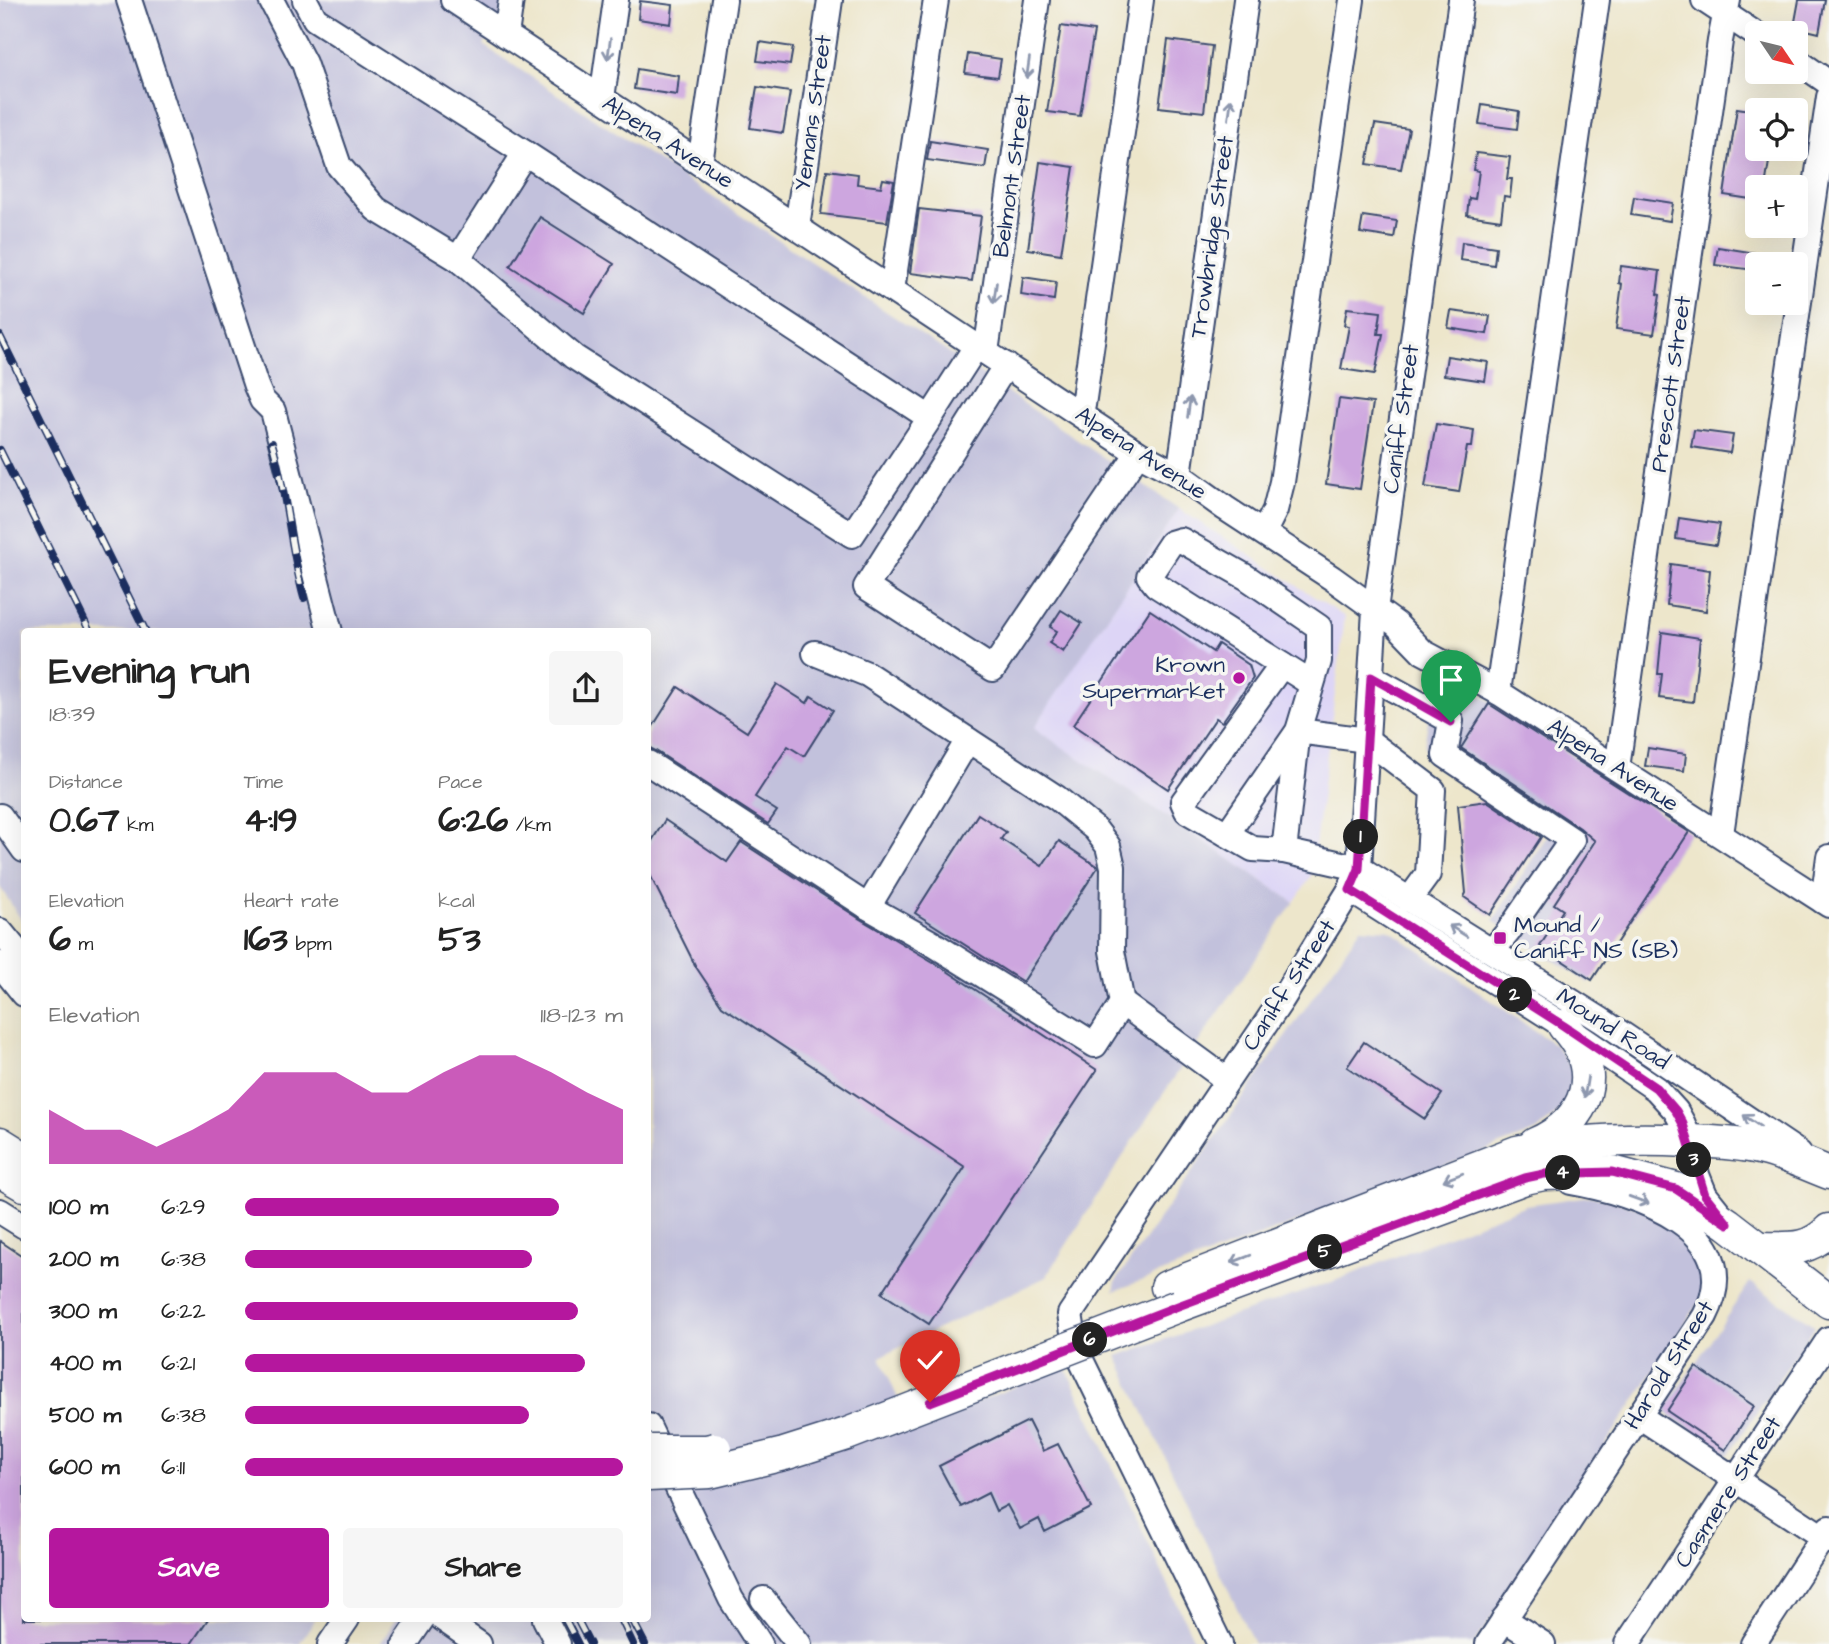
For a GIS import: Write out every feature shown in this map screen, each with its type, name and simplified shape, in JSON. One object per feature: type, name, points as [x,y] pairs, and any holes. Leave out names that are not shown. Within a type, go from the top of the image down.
[{"type":"main road","points":[[1521,1165],[1541,1142],[1569,1123],[1584,1099],[1588,1079],[1586,1058],[1576,1039],[1564,1026]]},
{"type":"main road","points":[[651,1451],[706,1451],[779,1434],[843,1414],[1173,1297],[1521,1165],[1555,1144],[1648,1138],[1718,1141],[1768,1150],[1829,1173]]},
{"type":"main road","points":[[0,1143],[21,1156]]},
{"type":"main road","points":[[1521,1165],[1544,1174],[1612,1172],[1676,1189],[1728,1224]]},
{"type":"main road","points":[[0,1171],[21,1183]]},
{"type":"main road","name":"Mound Road","points":[[1728,1224],[1829,1302]]},
{"type":"main road","points":[[1759,1248],[1798,1248],[1818,1241],[1829,1230]]},
{"type":"main road","points":[[651,1475],[710,1472],[847,1434],[1173,1297]]},
{"type":"street","points":[[129,0],[256,386],[262,400],[273,411],[329,628]]},
{"type":"street","points":[[271,0],[304,64],[339,166],[376,209],[457,260],[574,357],[852,535],[930,418],[990,354]]},
{"type":"street","points":[[305,0],[316,19],[930,418]]},
{"type":"street","name":"Alpena Avenue","points":[[453,0],[1138,453],[1179,475],[1264,532],[1396,624],[1423,652],[1498,692],[1826,903]]},
{"type":"street","points":[[506,35],[511,0]]},
{"type":"street","points":[[602,98],[616,0]]},
{"type":"street","points":[[700,163],[724,0]]},
{"type":"street","name":"Yemans Street","points":[[797,227],[830,0]]},
{"type":"street","points":[[892,289],[936,0]]},
{"type":"street","name":"Belmont Street","points":[[990,354],[1037,0]]},
{"type":"street","points":[[1079,413],[1083,405],[1141,0]]},
{"type":"street","name":"Trowbridge Street","points":[[1179,475],[1246,0]]},
{"type":"street","points":[[1264,532],[1276,510],[1282,482],[1352,0]]},
{"type":"street","name":"Caniff Street","points":[[1220,1644],[1080,1357],[1070,1314],[1282,1001],[1354,879],[1367,740],[1375,610],[1461,0]]},
{"type":"street","points":[[1498,692],[1597,0]]},
{"type":"street","points":[[1704,0],[1727,7],[1745,24]]},
{"type":"street","name":"Prescott Street","points":[[1617,768],[1727,7]]},
{"type":"street","points":[[1808,68],[1829,83]]},
{"type":"street","points":[[1721,834],[1829,97]]},
{"type":"street","points":[[457,260],[525,153]]},
{"type":"street","points":[[990,354],[866,587],[900,610],[993,669],[1138,453]]},
{"type":"street","points":[[1284,851],[1298,731],[1319,661],[1319,626],[1246,577],[1181,540],[1171,543],[1149,576],[1156,584],[1312,684]]},
{"type":"street","points":[[815,653],[867,674],[1057,798],[1095,829],[1108,846],[1114,878],[1112,951],[1122,1003],[1227,1080]]},
{"type":"street","points":[[1282,665],[1183,802],[1187,811],[1253,849],[1284,851],[1354,879]]},
{"type":"street","points":[[1371,677],[1451,722],[1445,755],[1572,840],[1492,951]]},
{"type":"street","points":[[1227,834],[1298,731]]},
{"type":"street","points":[[1298,731],[1367,740],[1433,790],[1428,874],[1409,900]]},
{"type":"street","points":[[868,907],[968,740]]},
{"type":"street","points":[[651,764],[868,907],[930,942],[1094,1045],[1122,1003]]},
{"type":"street","points":[[0,816],[21,846]]},
{"type":"street","points":[[1826,903],[1829,857]]},
{"type":"street","name":"Mound Road","points":[[1354,879],[1409,900],[1492,951],[1601,1020],[1829,1173]]},
{"type":"street","name":"Mound Road","points":[[1354,879],[1656,1088],[1676,1111],[1690,1141],[1697,1175],[1705,1195],[1728,1224]]},
{"type":"street","points":[[0,931],[21,956]]},
{"type":"street","points":[[0,964],[21,990]]},
{"type":"street","name":"Harold Street","points":[[1488,1644],[1709,1309],[1714,1279],[1707,1251],[1697,1235],[1681,1220],[1644,1202],[1590,1185],[1558,1180],[1521,1165]]},
{"type":"street","points":[[0,1211],[21,1224]]},
{"type":"street","name":"Casmere Street","points":[[1627,1644],[1829,1339]]},
{"type":"street","points":[[1639,1416],[1827,1536],[1755,1643]]},
{"type":"street","points":[[651,1432],[731,1599],[760,1644]]},
{"type":"street","points":[[763,1599],[799,1644]]},
{"type":"street","points":[[1504,1619],[1543,1644]]},
{"type":"street","points":[[330,1644],[345,1622]]},
{"type":"street","points":[[405,1644],[420,1622]]},
{"type":"street","points":[[447,1622],[479,1644]]},
{"type":"street","points":[[547,1622],[558,1644]]},
{"type":"shaded area","points":[[0,0],[504,0],[501,15],[483,45],[976,371],[1179,509],[1034,728],[1294,902],[1155,1106],[1046,1277],[880,1357],[911,1429],[1065,1366],[1196,1644],[380,1644],[394,1622],[651,1622],[651,628],[21,628],[21,919],[0,887]]},
{"type":"shaded area","points":[[1179,509],[1345,617],[1311,877],[1294,902],[1033,728]]},
{"type":"shaded area","points":[[1436,666],[1690,832],[1589,983],[1493,921],[1550,831],[1424,748]]},
{"type":"shaded area","points":[[1361,928],[1390,930],[1555,1045],[1573,1070],[1569,1103],[1537,1131],[1114,1291],[1116,1281]]},
{"type":"shaded area","points":[[1590,1196],[1642,1208],[1700,1253],[1706,1292],[1474,1644],[1254,1644],[1117,1356],[1332,1282],[1526,1205]]},
{"type":"shaded area","points":[[0,1242],[21,1256],[21,1622],[313,1622],[299,1644],[0,1644]]},
{"type":"shaded area","points":[[1750,1282],[1815,1326],[1728,1455],[1663,1411]]},
{"type":"building","points":[[1799,0],[1825,0],[1819,33],[1808,30],[1808,21],[1795,21]]},
{"type":"building","points":[[640,1],[673,5],[671,24],[638,19]]},
{"type":"building","points":[[1061,26],[1094,31],[1080,116],[1047,112]]},
{"type":"building","points":[[1168,40],[1212,46],[1204,112],[1159,107]]},
{"type":"building","points":[[760,42],[793,47],[790,65],[757,61]]},
{"type":"building","points":[[968,54],[1001,59],[998,77],[965,73]]},
{"type":"building","points":[[637,69],[679,76],[677,95],[634,89]]},
{"type":"building","points":[[757,87],[790,92],[783,133],[750,128]]},
{"type":"building","points":[[1482,105],[1519,111],[1517,129],[1479,124]]},
{"type":"building","points":[[1737,108],[1745,109],[1745,161],[1769,161],[1767,175],[1745,175],[1745,198],[1724,195]]},
{"type":"building","points":[[1375,124],[1409,129],[1401,169],[1367,164]]},
{"type":"building","points":[[930,141],[988,150],[985,168],[927,160]]},
{"type":"building","points":[[1476,153],[1510,157],[1507,179],[1512,179],[1510,197],[1504,196],[1501,220],[1467,215],[1469,198],[1475,199],[1479,171],[1473,170]]},
{"type":"building","points":[[1040,162],[1074,167],[1061,254],[1028,249]]},
{"type":"building","points":[[827,170],[858,174],[857,184],[881,187],[883,179],[894,181],[887,222],[821,214]]},
{"type":"building","points":[[1634,197],[1673,203],[1670,221],[1631,215]]},
{"type":"building","points":[[919,209],[981,216],[972,281],[910,273]]},
{"type":"building","points":[[1363,216],[1397,221],[1394,238],[1360,233]]},
{"type":"building","points":[[540,217],[614,264],[584,313],[510,266]]},
{"type":"building","points":[[1462,242],[1496,247],[1494,265],[1460,260]]},
{"type":"building","points":[[1718,247],[1750,252],[1745,252],[1745,269],[1715,265]]},
{"type":"building","points":[[1621,266],[1660,271],[1657,294],[1660,295],[1654,334],[1616,329],[1622,284],[1619,283]]},
{"type":"building","points":[[1023,277],[1056,282],[1054,300],[1021,295]]},
{"type":"building","points":[[1347,308],[1381,312],[1378,334],[1383,334],[1375,374],[1341,369],[1349,326],[1344,325]]},
{"type":"building","points":[[1451,311],[1490,316],[1487,334],[1448,328]]},
{"type":"building","points":[[1447,356],[1488,362],[1485,381],[1444,375]]},
{"type":"building","points":[[1339,399],[1373,403],[1360,489],[1326,484]]},
{"type":"building","points":[[1436,424],[1474,430],[1472,447],[1467,447],[1459,492],[1425,487]]},
{"type":"building","points":[[1694,430],[1733,435],[1730,453],[1691,447]]},
{"type":"building","points":[[1679,518],[1720,524],[1716,545],[1676,539]]},
{"type":"building","points":[[1671,564],[1710,570],[1706,611],[1667,605]]},
{"type":"building","points":[[1061,610],[1082,623],[1063,652],[1049,643],[1057,631],[1050,627]]},
{"type":"building","points":[[1150,610],[1213,652],[1218,644],[1249,665],[1253,678],[1222,722],[1216,718],[1168,789],[1073,725]]},
{"type":"building","points":[[1662,632],[1700,638],[1693,702],[1659,698]]},
{"type":"building","points":[[777,684],[807,703],[811,696],[833,710],[804,756],[788,746],[755,797],[777,811],[768,824],[651,748],[651,729],[678,687],[747,732]]},
{"type":"building","points":[[1489,704],[1689,832],[1592,980],[1540,946],[1563,910],[1554,904],[1595,841],[1580,828],[1461,748]]},
{"type":"building","points":[[1648,748],[1686,754],[1684,771],[1645,766]]},
{"type":"building","points":[[1487,801],[1541,837],[1490,915],[1464,897],[1466,893],[1458,805]]},
{"type":"building","points":[[978,814],[1006,832],[1001,839],[1042,866],[1059,841],[1098,867],[1023,982],[915,913]]},
{"type":"building","points":[[665,820],[727,862],[741,842],[860,919],[935,963],[1097,1070],[929,1324],[882,1293],[965,1167],[722,1006],[696,967],[651,877],[651,842]]},
{"type":"building","points":[[1364,1042],[1442,1094],[1425,1119],[1347,1067]]},
{"type":"building","points":[[0,1241],[21,1255],[21,1622],[206,1622],[191,1644],[0,1644]]},
{"type":"building","points":[[1696,1367],[1754,1406],[1725,1450],[1667,1411]]},
{"type":"building","points":[[1028,1421],[1043,1451],[1058,1444],[1091,1508],[1045,1532],[1039,1519],[1020,1529],[1007,1505],[996,1511],[988,1493],[961,1507],[939,1466]]},
{"type":"railway","points":[[0,336],[144,628]]},
{"type":"railway","points":[[272,443],[304,598]]},
{"type":"railway","points":[[0,450],[88,628]]},
{"type":"railway","points":[[567,1622],[578,1644]]},
{"type":"railway","points":[[579,1622],[590,1644]]},
{"type":"railway","points":[[622,1622],[633,1644]]},
{"type":"railway","points":[[634,1622],[645,1644]]},
{"type":"place","name":"Krown Supermarket","points":[[1239,678]]},
{"type":"place","name":"Mound / Caniff NS (SB)","points":[[1500,938]]},
{"type":"route","points":[[930,1402],[1178,1306],[1525,1178],[1544,1174],[1612,1172],[1676,1189],[1728,1224],[1705,1195],[1683,1124],[1676,1111],[1656,1088],[1350,890],[1359,869],[1371,677],[1451,722]]}]
